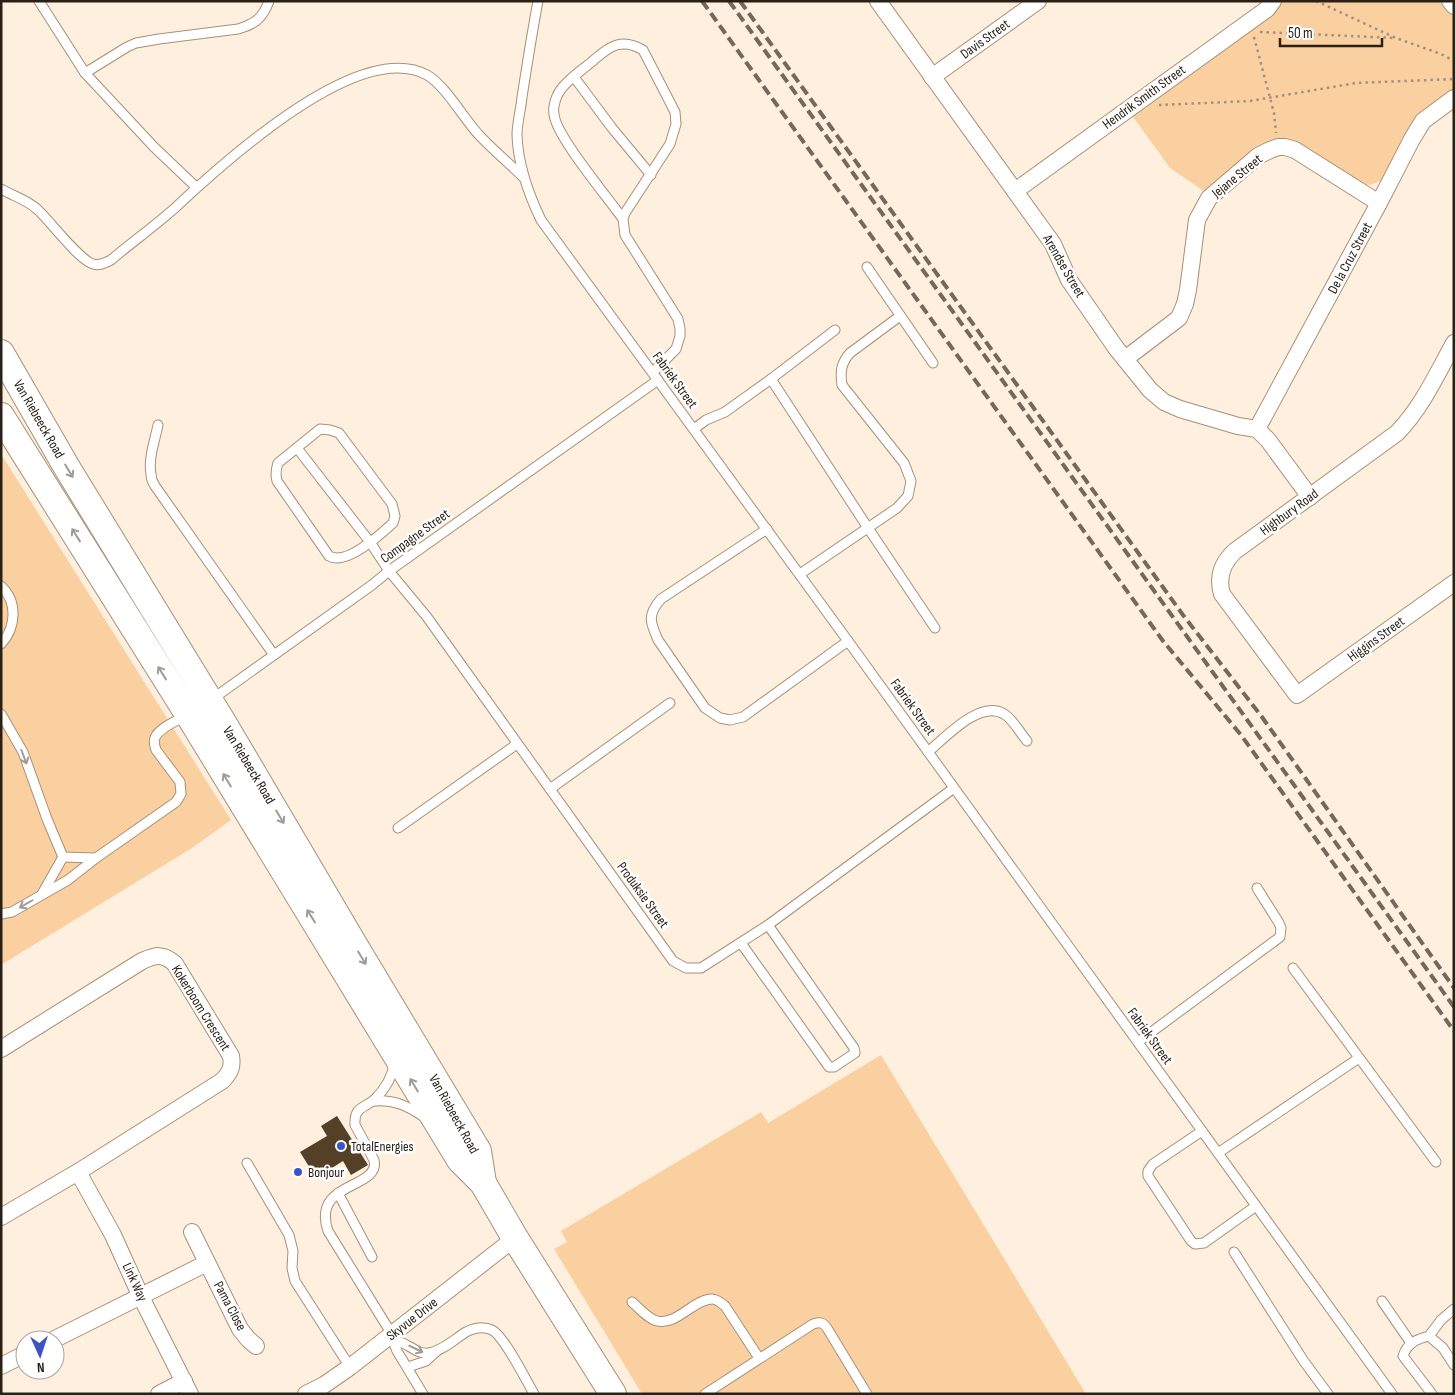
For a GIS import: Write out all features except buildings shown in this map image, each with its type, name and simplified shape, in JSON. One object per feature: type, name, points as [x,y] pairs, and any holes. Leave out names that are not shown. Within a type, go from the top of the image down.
[{"type":"main road","name":"Van Riebeeck Road","points":[[1,353],[394,1052],[460,1160],[483,1183],[515,1238],[613,1394]]},
{"type":"main road","name":"Van Riebeeck Road","points":[[1,416],[199,707],[478,1152],[483,1183]]},
{"type":"street","name":"Arendse Street","points":[[878,1],[1053,244],[1069,280],[1125,359],[1150,390],[1164,402],[1188,412],[1238,426],[1257,429]]},
{"type":"street","name":"Davis Street","points":[[932,77],[1038,1]]},
{"type":"street","name":"Hendrik Smith Street","points":[[1015,191],[1267,9],[1273,1]]},
{"type":"street","points":[[1450,1],[1454,6]]},
{"type":"street","name":"De la Cruz Street","points":[[1257,429],[1423,121],[1454,98]]},
{"type":"street","name":"Jejane Street","points":[[1125,359],[1178,318],[1185,304],[1188,290],[1197,220],[1209,198],[1258,156],[1278,147],[1295,150],[1379,203]]},
{"type":"street","name":"Highbury Road","points":[[1298,695],[1222,594],[1220,577],[1225,562],[1235,551],[1388,441],[1406,424],[1421,402],[1454,343]]},
{"type":"street","points":[[1257,429],[1268,440],[1310,497]]},
{"type":"street","name":"Higgins Street","points":[[1298,695],[1454,583]]},
{"type":"street","name":"Kokerboom Crescent","points":[[1,1049],[142,961],[160,956],[168,958],[175,964],[231,1056],[232,1063],[232,1069],[222,1081],[78,1172],[1,1216]]},
{"type":"street","name":"Link Way","points":[[78,1172],[113,1234],[187,1387]]},
{"type":"street","name":"Pama Close","points":[[192,1232],[240,1329],[256,1346]]},
{"type":"street","name":"Skyvue Drive","points":[[306,1394],[324,1385],[393,1338],[515,1238]]},
{"type":"street","points":[[65,1334],[208,1263]]},
{"type":"street","points":[[1,1366],[15,1359]]},
{"type":"street","points":[[159,1394],[187,1387]]},
{"type":"lane","points":[[39,1],[86,73],[154,146],[196,187]]},
{"type":"lane","points":[[86,73],[136,43],[238,29],[250,25],[259,19],[266,10],[269,1]]},
{"type":"lane","name":"Fabriek Street","points":[[538,1],[517,134],[524,177],[529,194],[541,220],[800,574],[1392,1394]]},
{"type":"lane","points":[[623,219],[571,149],[556,123],[554,115],[557,96],[564,86],[606,50],[620,44],[634,45],[642,50],[675,112],[676,124],[670,144],[623,219],[625,235],[678,319],[680,329],[676,349],[653,372]]},
{"type":"lane","points":[[1,189],[33,206],[91,263],[107,262],[175,208],[221,166],[290,113],[346,80],[359,75],[393,68],[415,70],[428,76],[438,84],[479,135],[524,177]]},
{"type":"lane","points":[[574,77],[612,128],[651,175]]},
{"type":"lane","points":[[867,267],[933,363]]},
{"type":"lane","points":[[800,574],[897,508],[908,496],[911,481],[904,463],[842,385],[841,367],[850,353],[900,316]]},
{"type":"lane","points":[[694,429],[706,420],[724,412],[771,380],[836,330]]},
{"type":"lane","name":"Compagne Street","points":[[96,858],[176,802],[181,794],[180,782],[156,750],[154,744],[159,732],[274,655],[658,380]]},
{"type":"lane","points":[[771,380],[935,628]]},
{"type":"lane","points":[[158,425],[151,465],[151,475],[155,486],[274,655]]},
{"type":"lane","points":[[320,429],[339,433],[392,504],[395,516],[393,523],[370,542],[343,558],[329,556],[277,481],[276,470],[278,463],[320,429]]},
{"type":"lane","name":"Produksie Street","points":[[296,448],[370,542],[389,571],[427,617],[673,961],[686,968],[701,968],[741,944],[954,788]]},
{"type":"lane","points":[[767,529],[661,599],[653,608],[650,618],[658,640],[705,708],[720,718],[730,720],[743,717],[848,641]]},
{"type":"lane","points":[[1,586],[13,604],[14,616],[6,639],[1,644]]},
{"type":"lane","points":[[550,790],[670,703]]},
{"type":"lane","points":[[928,752],[970,718],[986,711],[996,711],[1007,716],[1027,741]]},
{"type":"lane","points":[[1,714],[23,752],[46,819],[63,857]]},
{"type":"lane","points":[[398,828],[517,744]]},
{"type":"lane","points":[[63,857],[96,858]]},
{"type":"lane","points":[[42,895],[63,857]]},
{"type":"lane","points":[[1,914],[12,912],[68,880],[96,858]]},
{"type":"lane","points":[[1138,1042],[1280,937],[1281,928],[1257,888]]},
{"type":"lane","points":[[741,944],[829,1066],[834,1068],[854,1053],[854,1048],[768,925]]},
{"type":"lane","points":[[1293,968],[1436,1162]]},
{"type":"lane","points":[[374,1101],[388,1083],[392,1073],[394,1052]]},
{"type":"lane","points":[[1218,1153],[1359,1058]]},
{"type":"lane","points":[[423,1394],[397,1351],[393,1338],[328,1231],[326,1213],[327,1205],[331,1199],[368,1176],[376,1166],[355,1126],[354,1119],[360,1108],[374,1101],[396,1102],[440,1126]]},
{"type":"lane","points":[[1202,1131],[1153,1164],[1148,1171],[1148,1176],[1192,1241],[1195,1244],[1204,1243],[1256,1206]]},
{"type":"lane","points":[[247,1163],[289,1235],[293,1251],[292,1268],[295,1281],[350,1367]]},
{"type":"lane","points":[[338,1193],[372,1257]]},
{"type":"lane","points":[[1234,1252],[1303,1360],[1328,1394]]},
{"type":"lane","points":[[632,1302],[653,1319],[668,1321],[704,1301],[719,1300],[760,1358]]},
{"type":"lane","points":[[1382,1301],[1411,1343]]},
{"type":"lane","points":[[1432,1394],[1403,1356],[1411,1343],[1416,1339],[1429,1336],[1441,1320],[1454,1310]]},
{"type":"lane","points":[[705,1394],[813,1324],[820,1322],[824,1323],[868,1394]]},
{"type":"lane","points":[[408,1367],[426,1361],[438,1350],[470,1330],[483,1327],[493,1331],[501,1339],[534,1394]]},
{"type":"lane","points":[[1429,1336],[1443,1348],[1454,1365]]},
{"type":"lane","points":[[393,1338],[421,1352],[438,1350]]},
{"type":"path","points":[[1316,1],[1396,38],[1441,54],[1454,61]]},
{"type":"path","points":[[1278,147],[1274,113],[1252,32],[1396,38]]},
{"type":"path","points":[[1143,98],[1148,104],[1170,105],[1250,101],[1356,83],[1454,79]]},
{"type":"shaded area","points":[[1280,1],[1442,1],[1454,17],[1454,89],[1425,110],[1383,179],[1378,182],[1370,185],[1362,184],[1294,142],[1205,192],[1170,168],[1131,114]]},
{"type":"shaded area","points":[[1,454],[231,820],[192,848],[1,965]]},
{"type":"shaded area","points":[[881,1055],[1086,1394],[642,1394],[554,1249],[567,1242],[561,1231],[761,1112],[768,1123]]},
{"type":"railway","points":[[702,1],[1163,641],[1241,735],[1454,1031]]},
{"type":"railway","points":[[729,1],[1454,1007]]},
{"type":"railway","points":[[740,1],[1183,615],[1262,717],[1454,988]]},
{"type":"place","name":"TotalEnergies","points":[[341,1146]]},
{"type":"place","name":"Bonjour","points":[[298,1172]]}]
